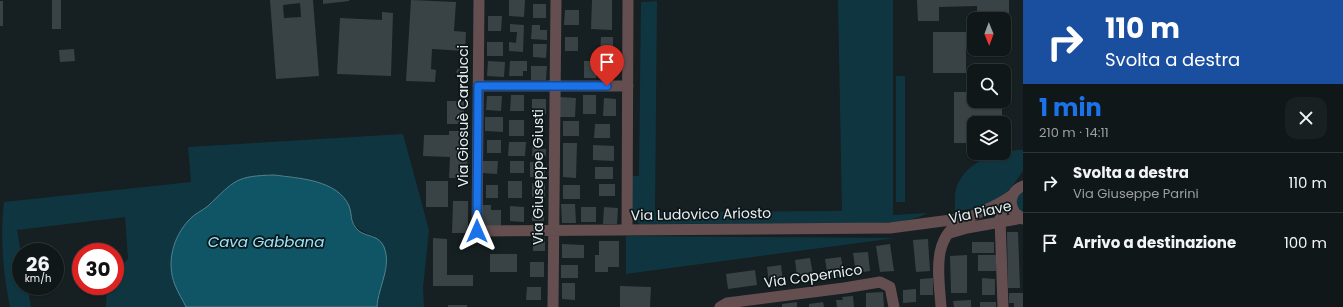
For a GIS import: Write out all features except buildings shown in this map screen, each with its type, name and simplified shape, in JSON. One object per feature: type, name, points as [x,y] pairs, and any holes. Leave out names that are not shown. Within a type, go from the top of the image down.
[{"type":"street","name":"Via Giosuè Carducci","points":[[477,231],[479,0]]},
{"type":"street","name":"Via Giuseppe Giusti","points":[[553,307],[556,0]]},
{"type":"street","points":[[627,230],[628,0]]},
{"type":"street","points":[[478,86],[628,86]]},
{"type":"street","points":[[1003,307],[1000,222],[1002,207],[1016,190]]},
{"type":"street","name":"Via Piave","points":[[946,236],[954,226],[966,218],[987,211],[1016,190]]},
{"type":"street","name":"Via Piave","points":[[1016,190],[1011,208],[1015,213],[1023,218]]},
{"type":"street","name":"Via Ludovico Ariosto","points":[[477,231],[890,228],[925,222],[966,218]]},
{"type":"street","name":"Via Piave","points":[[946,236],[967,228],[1023,218]]},
{"type":"street","points":[[925,222],[938,226],[946,236],[939,253],[940,307]]},
{"type":"street","name":"Via Copernico","points":[[720,307],[727,303],[880,282],[890,287],[894,307]]},
{"type":"shaded area","points":[[838,0],[893,0],[893,215],[928,213],[906,220],[883,223],[640,224],[632,218],[632,176],[639,176],[641,2],[657,1],[655,212],[842,211]]},
{"type":"shaded area","points":[[896,76],[905,76],[905,202],[896,202]]},
{"type":"shaded area","points":[[403,134],[429,230],[423,288],[424,307],[377,307],[386,261],[374,236],[357,228],[346,201],[340,194],[334,189],[314,181],[290,176],[267,175],[240,182],[227,189],[217,196],[203,211],[190,219],[182,298],[186,307],[106,307],[107,295],[124,295],[124,263],[128,259],[125,217],[17,230],[19,243],[12,243],[12,295],[29,295],[31,307],[10,307],[3,254],[2,228],[4,202],[191,182],[188,147]]},
{"type":"shaded area","points":[[1023,150],[1023,171],[1010,189],[995,201],[977,208],[955,211],[956,189],[968,169],[981,160],[1011,160],[1011,151]]},
{"type":"shaded area","points":[[1023,192],[1023,213],[1016,206],[1016,198]]},
{"type":"shaded area","points":[[626,236],[896,238],[626,274]]},
{"type":"water","name":"Cava Gabbana","points":[[274,175],[305,179],[327,186],[336,191],[344,197],[349,206],[352,222],[356,228],[362,233],[376,238],[382,243],[386,254],[386,270],[377,307],[186,307],[175,285],[171,268],[171,259],[175,242],[183,227],[191,218],[208,206],[224,190],[237,181],[244,178]]},
{"type":"route","points":[[477,231],[478,86],[607,86]]}]
